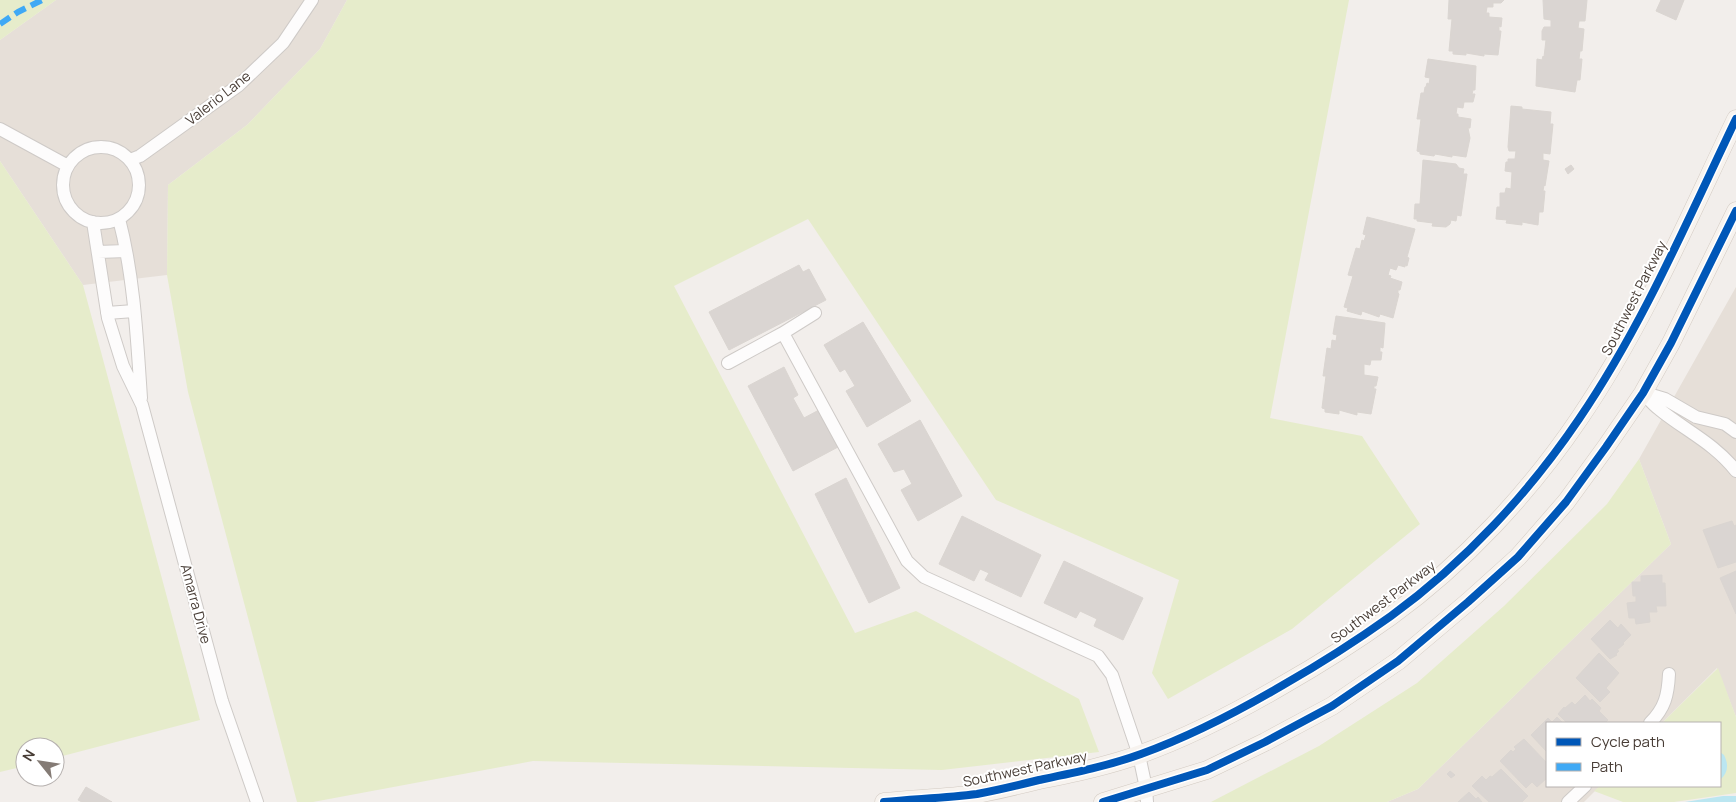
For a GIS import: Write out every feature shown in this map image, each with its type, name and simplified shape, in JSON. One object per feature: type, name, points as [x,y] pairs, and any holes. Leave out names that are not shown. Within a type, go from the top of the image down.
[{"type":"main road","name":"Southwest Parkway","points":[[884,802],[977,794],[1089,769],[1139,755],[1186,736],[1244,708],[1330,658],[1392,615],[1451,567],[1500,519],[1567,436],[1612,368],[1650,299],[1736,119]]},
{"type":"main road","points":[[1103,802],[1150,797],[1265,742],[1332,706],[1398,661],[1468,602],[1518,556],[1566,502],[1643,393],[1671,343],[1736,211]]},
{"type":"street","name":"Valerio Lane","points":[[130,160],[140,156],[239,85],[283,43],[312,0]]},
{"type":"street","points":[[0,129],[68,166]]},
{"type":"street","points":[[99,147],[116,150],[130,160],[136,170],[139,192],[135,203],[128,212],[119,219],[110,222],[93,222],[82,218],[72,210],[66,200],[63,188],[68,166],[78,155],[99,147]]},
{"type":"street","name":"Amarra Drive","points":[[119,219],[126,251],[134,311],[142,405],[222,701],[256,802]]},
{"type":"street","name":"Amarra Drive","points":[[93,222],[107,313],[123,366],[142,405]]},
{"type":"street","points":[[98,252],[126,251]]},
{"type":"street","points":[[107,313],[134,311]]},
{"type":"street","points":[[728,364],[815,313]]},
{"type":"street","points":[[783,333],[906,561],[924,577],[1098,656],[1112,675],[1139,755],[1150,797]]},
{"type":"street","points":[[1643,393],[1665,399],[1696,418],[1725,424],[1736,432]]},
{"type":"street","points":[[1643,393],[1659,409],[1710,444],[1736,471]]},
{"type":"street","points":[[1651,722],[1658,715],[1668,692],[1669,674]]},
{"type":"street","points":[[1568,802],[1584,787]]},
{"type":"shaded area","points":[[56,0],[347,0],[320,49],[247,125],[168,185],[167,275],[83,285],[0,161],[0,40]]},
{"type":"shaded area","points":[[1736,287],[1736,717],[1717,668],[1663,722],[1546,722],[1546,787],[1599,787],[1584,802],[1387,802],[1418,789],[1671,544],[1639,459]]},
{"type":"green space","points":[[0,0],[56,0],[0,40]]},
{"type":"green space","points":[[347,0],[1349,0],[1270,418],[1362,436],[1420,524],[1292,629],[1168,699],[1152,673],[1179,580],[996,500],[808,219],[674,286],[855,633],[916,611],[1079,699],[1099,752],[942,770],[533,761],[313,802],[297,802],[188,392],[167,275],[168,185],[247,125],[320,49]]},
{"type":"green space","points":[[0,161],[83,285],[200,720],[65,755],[65,737],[15,737],[15,768],[0,772]]},
{"type":"green space","points":[[1639,459],[1671,544],[1418,789],[1387,802],[1211,802],[1319,746],[1417,683],[1504,606],[1607,504]]},
{"type":"green space","points":[[1718,668],[1736,717],[1736,793],[1674,802],[1623,802],[1594,791],[1599,787],[1721,787],[1721,722],[1663,722]]},
{"type":"water","points":[[1721,753],[1727,762],[1725,775],[1721,779]]},
{"type":"water","points":[[1723,796],[1736,796],[1736,802],[1685,802]]},
{"type":"building","points":[[1449,0],[1504,0],[1501,3],[1493,3],[1493,7],[1487,7],[1486,13],[1489,13],[1489,17],[1502,18],[1501,27],[1499,26],[1499,31],[1501,31],[1498,55],[1453,54],[1453,51],[1449,51],[1452,19],[1448,19]]},
{"type":"building","points":[[1543,0],[1587,0],[1585,21],[1579,21],[1578,28],[1584,29],[1582,51],[1580,51],[1579,59],[1582,59],[1580,80],[1577,80],[1575,92],[1536,86],[1537,59],[1542,60],[1544,57],[1546,40],[1542,40],[1542,31],[1544,27],[1551,27],[1551,20],[1544,19]]},
{"type":"building","points":[[1661,0],[1684,0],[1676,20],[1656,11]]},
{"type":"building","points":[[1428,59],[1476,66],[1475,90],[1473,90],[1472,94],[1475,94],[1473,102],[1464,102],[1463,108],[1457,107],[1456,114],[1458,114],[1458,117],[1471,119],[1470,128],[1468,128],[1470,138],[1466,157],[1435,154],[1434,156],[1420,154],[1417,151],[1421,119],[1417,119],[1421,93],[1424,93],[1430,78],[1425,77]]},
{"type":"building","points":[[1511,106],[1551,112],[1550,124],[1553,124],[1550,154],[1543,153],[1543,160],[1549,161],[1543,191],[1545,191],[1543,212],[1539,212],[1538,225],[1522,222],[1522,225],[1506,223],[1507,220],[1496,219],[1497,207],[1500,207],[1500,193],[1505,193],[1506,188],[1511,189],[1512,172],[1505,171],[1506,162],[1508,162],[1508,159],[1515,159],[1516,151],[1509,151],[1508,147]]},
{"type":"building","points":[[1423,160],[1456,164],[1459,168],[1464,169],[1463,174],[1467,174],[1461,216],[1457,215],[1456,221],[1451,220],[1450,224],[1446,227],[1432,226],[1433,223],[1414,219],[1415,204],[1420,204]]},
{"type":"building","points":[[1571,165],[1574,169],[1568,174],[1565,169]]},
{"type":"building","points":[[1367,217],[1415,229],[1407,257],[1409,258],[1407,266],[1398,265],[1396,270],[1390,268],[1388,275],[1391,276],[1390,278],[1402,282],[1400,290],[1398,290],[1399,294],[1393,318],[1380,314],[1379,317],[1362,311],[1361,315],[1347,311],[1348,308],[1344,307],[1353,276],[1348,275],[1356,248],[1360,249],[1362,240],[1364,241],[1366,235],[1363,234]]},
{"type":"building","points":[[799,265],[803,272],[809,269],[826,300],[729,350],[709,312]]},
{"type":"building","points":[[1336,316],[1385,323],[1383,348],[1380,347],[1380,352],[1382,352],[1381,360],[1371,360],[1370,365],[1364,364],[1364,375],[1378,377],[1376,386],[1374,386],[1374,389],[1376,389],[1371,414],[1357,412],[1357,415],[1339,410],[1339,414],[1325,412],[1325,409],[1322,408],[1326,376],[1323,376],[1327,348],[1331,349],[1332,340],[1336,341],[1337,335],[1333,334]]},
{"type":"building","points":[[863,322],[911,401],[867,427],[846,391],[855,386],[845,369],[840,372],[824,345]]},
{"type":"building","points":[[784,367],[798,395],[793,398],[804,418],[819,410],[838,447],[793,471],[748,386]]},
{"type":"building","points":[[920,420],[962,496],[918,521],[901,490],[912,484],[904,469],[894,472],[878,444]]},
{"type":"building","points":[[846,478],[900,588],[869,603],[815,494]]},
{"type":"building","points":[[962,516],[1041,555],[1021,597],[985,580],[989,573],[980,569],[974,581],[939,564]]},
{"type":"building","points":[[1732,521],[1734,526],[1736,525],[1736,562],[1718,568],[1703,530]]},
{"type":"building","points":[[1064,561],[1143,598],[1123,640],[1094,626],[1097,619],[1080,611],[1076,618],[1044,603]]},
{"type":"building","points":[[1736,571],[1736,614],[1720,578]]},
{"type":"building","points":[[1662,575],[1662,583],[1665,583],[1666,606],[1656,606],[1657,612],[1649,612],[1650,622],[1636,624],[1635,618],[1629,618],[1627,603],[1636,602],[1636,596],[1633,596],[1632,582],[1641,582],[1641,576]]},
{"type":"building","points":[[1610,620],[1618,628],[1621,624],[1631,635],[1617,650],[1619,651],[1617,655],[1610,659],[1591,639]]},
{"type":"building","points":[[1599,653],[1619,673],[1606,688],[1610,692],[1600,702],[1576,678]]},
{"type":"building","points":[[1585,695],[1590,701],[1592,699],[1601,708],[1599,711],[1608,720],[1606,722],[1566,722],[1558,714],[1572,702],[1575,705]]},
{"type":"building","points":[[1557,717],[1562,722],[1552,722]]},
{"type":"building","points":[[1548,718],[1552,722],[1546,722],[1546,751],[1531,735]]},
{"type":"building","points":[[1524,739],[1546,762],[1546,779],[1537,787],[1532,782],[1526,788],[1500,761],[1511,750],[1513,752],[1516,749],[1514,747]]},
{"type":"building","points":[[1501,769],[1528,796],[1522,802],[1489,802],[1472,786],[1482,776],[1486,780]]},
{"type":"building","points":[[1450,771],[1455,775],[1451,778],[1447,774]]},
{"type":"building","points":[[86,787],[112,802],[82,802],[78,800]]},
{"type":"building","points":[[1469,792],[1476,799],[1478,797],[1482,802],[1458,802]]},
{"type":"marked path","points":[[0,24],[42,0]]},
{"type":"cycle path","points":[[884,802],[977,794],[1103,766],[1160,747],[1231,714],[1297,677],[1365,634],[1418,595],[1469,550],[1517,500],[1560,447],[1579,419],[1624,347],[1644,310],[1736,119]]},
{"type":"cycle path","points":[[1103,802],[1207,770],[1265,742],[1332,706],[1398,661],[1518,557],[1566,502],[1643,393],[1671,343],[1736,211]]}]
